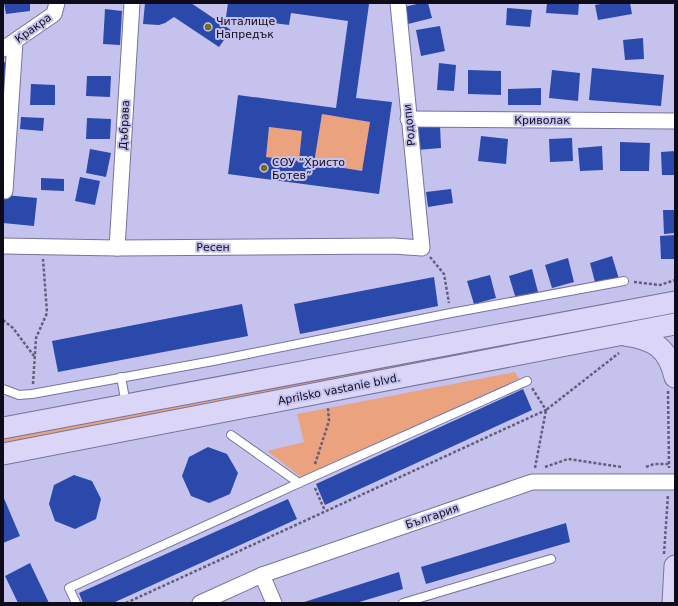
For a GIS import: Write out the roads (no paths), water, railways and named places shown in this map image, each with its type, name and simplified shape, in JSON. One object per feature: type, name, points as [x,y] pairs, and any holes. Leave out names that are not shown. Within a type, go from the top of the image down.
[{"type":"street","name":"Кракра","points":[[9,46],[54,14],[57,3]]},
{"type":"street","name":"Дъбрава","points":[[117,248],[132,3]]},
{"type":"street","name":"Родопи","points":[[398,3],[408,119],[422,248]]},
{"type":"street","points":[[5,191],[9,46]]},
{"type":"street","name":"Криволак","points":[[408,119],[675,121]]},
{"type":"street","name":"Ресен","points":[[3,246],[117,248],[393,246],[422,248]]},
{"type":"street","name":"Aprilsko vastanie blvd.","points":[[3,428],[675,302]]},
{"type":"street","name":"Aprilsko vastanie blvd.","points":[[3,454],[623,342],[675,324]]},
{"type":"street","points":[[623,342],[640,337],[660,348],[672,364],[675,377]]},
{"type":"street","name":"България","points":[[200,603],[262,575],[532,482],[675,482]]},
{"type":"street","points":[[673,603],[675,566]]},
{"type":"street","points":[[262,575],[274,603]]},
{"type":"lane","points":[[3,388],[19,395],[32,394],[624,281]]},
{"type":"lane","points":[[121,377],[126,405]]},
{"type":"lane","points":[[76,603],[69,588],[527,381]]},
{"type":"lane","points":[[231,435],[299,483]]},
{"type":"lane","points":[[403,603],[552,559]]},
{"type":"place","name":"Читалище Напредък","points":[[208,27]]},
{"type":"place","name":"СОУ “Христо Ботев”","points":[[264,168]]}]
